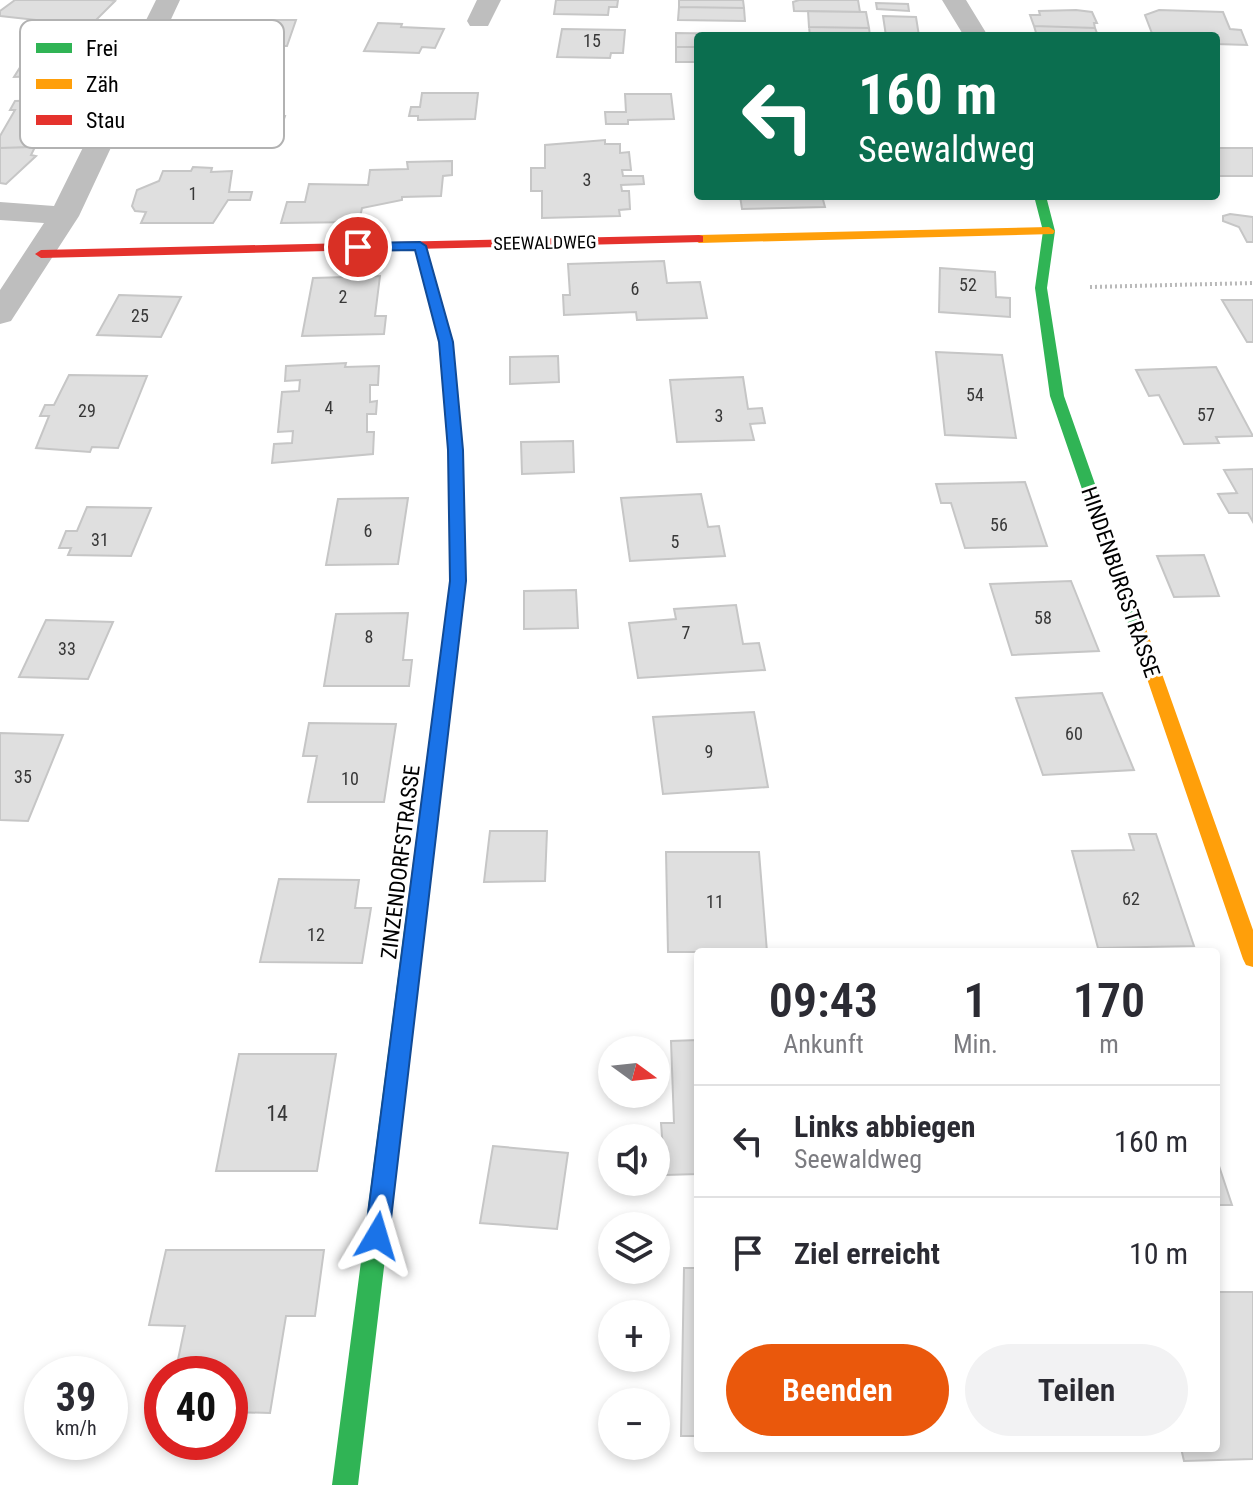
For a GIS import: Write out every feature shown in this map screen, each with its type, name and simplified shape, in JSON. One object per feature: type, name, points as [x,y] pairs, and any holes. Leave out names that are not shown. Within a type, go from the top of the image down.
[{"type":"street","points":[[158,20],[168,0]]},
{"type":"street","points":[[954,0],[974,32]]},
{"type":"street","points":[[0,314],[64,216],[97,148]]},
{"type":"street","name":"HINDENBURGSTRASSE","points":[[1041,200],[1049,231],[1041,288],[1057,396],[1253,959]]},
{"type":"street","points":[[0,211],[64,216]]},
{"type":"street","name":"SEEWALDWEG","points":[[41,254],[1049,231]]},
{"type":"street","name":"ZINZENDORFSTRASSE","points":[[345,1485],[458,581],[456,450],[446,342],[420,246]]},
{"type":"path","points":[[1126,286],[1253,283]]},
{"type":"building","points":[[15,0],[115,1],[96,20],[36,20],[0,16],[0,11]]},
{"type":"building","points":[[556,0],[618,0],[617,7],[609,7],[608,15],[554,14]]},
{"type":"building","points":[[679,0],[743,0],[744,8],[679,7]]},
{"type":"building","points":[[858,0],[860,12],[794,11],[793,2]]},
{"type":"building","points":[[876,3],[908,4],[909,11],[877,9]]},
{"type":"building","points":[[679,7],[744,8],[745,21],[678,20]]},
{"type":"building","points":[[1159,10],[1223,12],[1230,29],[1241,30],[1247,45],[1220,44],[1220,32],[1151,32],[1145,15]]},
{"type":"building","points":[[808,11],[866,12],[869,28],[809,27]]},
{"type":"building","points":[[1039,11],[1092,12],[1097,23],[1094,23],[1095,28],[1034,26],[1030,15],[1040,15]]},
{"type":"building","points":[[883,16],[916,17],[918,32],[885,32]]},
{"type":"building","points":[[284,20],[296,20],[287,46],[284,46]]},
{"type":"building","points":[[378,23],[444,29],[435,48],[422,47],[419,53],[364,51]]},
{"type":"building","points":[[1034,26],[1095,28],[1096,32],[1036,32]]},
{"type":"building","points":[[809,27],[869,28],[870,32],[810,32]]},
{"type":"building","points":[[562,29],[625,30],[623,53],[611,53],[610,58],[557,57]]},
{"type":"building","points":[[676,33],[694,33],[694,47],[676,47]]},
{"type":"building","points":[[676,47],[694,47],[694,62],[676,62]]},
{"type":"building","points":[[422,93],[478,93],[475,119],[418,120],[418,116],[409,116],[411,107],[420,107]]},
{"type":"building","points":[[625,94],[671,94],[674,119],[606,124],[605,112],[626,112]]},
{"type":"building","points":[[15,101],[20,101],[20,147],[0,148],[0,136],[15,110],[10,110]]},
{"type":"building","points":[[605,140],[605,144],[620,144],[620,153],[629,152],[631,170],[622,170],[623,176],[643,176],[644,184],[621,185],[622,191],[629,191],[630,209],[619,210],[620,216],[542,218],[542,191],[531,191],[531,168],[545,168],[545,145]]},
{"type":"building","points":[[0,148],[34,148],[31,155],[36,156],[6,184],[0,183]]},
{"type":"building","points":[[1220,148],[1253,148],[1253,176],[1220,176]]},
{"type":"building","points":[[452,161],[452,175],[443,176],[441,196],[402,197],[402,200],[362,208],[359,222],[281,223],[287,202],[305,202],[309,184],[368,185],[370,170],[408,169],[407,162]]},
{"type":"building","points":[[193,167],[212,168],[211,172],[232,171],[229,192],[252,192],[250,200],[228,200],[213,223],[141,223],[146,212],[135,211],[132,206],[137,190],[159,181],[163,171],[191,171]]},
{"type":"building","points":[[741,200],[823,200],[825,207],[742,209]]},
{"type":"building","points":[[1223,216],[1253,217],[1253,242],[1247,242],[1239,227],[1223,221]]},
{"type":"building","points":[[664,261],[667,283],[700,282],[707,318],[637,320],[636,312],[564,315],[563,295],[570,295],[568,264]]},
{"type":"building","points":[[940,268],[995,272],[996,297],[1010,298],[1010,317],[939,312]]},
{"type":"building","points":[[380,276],[375,316],[386,316],[384,334],[302,336],[313,278]]},
{"type":"building","points":[[119,295],[181,297],[161,337],[97,335]]},
{"type":"building","points":[[1222,300],[1253,300],[1253,342],[1247,342]]},
{"type":"building","points":[[936,352],[1002,355],[1016,438],[945,435]]},
{"type":"building","points":[[558,356],[559,382],[510,384],[510,357]]},
{"type":"building","points":[[346,363],[345,367],[379,366],[378,385],[370,385],[370,402],[377,401],[376,414],[367,414],[367,432],[374,432],[373,454],[272,463],[274,444],[292,443],[293,431],[278,432],[282,392],[299,391],[300,380],[285,381],[286,366]]},
{"type":"building","points":[[1216,367],[1253,436],[1216,437],[1219,443],[1184,444],[1159,395],[1149,396],[1136,370]]},
{"type":"building","points":[[69,375],[147,376],[118,448],[92,447],[90,452],[36,448],[49,416],[40,416],[45,405],[54,405]]},
{"type":"building","points":[[743,377],[748,409],[762,408],[765,423],[750,424],[754,440],[677,442],[670,380]]},
{"type":"building","points":[[573,441],[574,472],[522,474],[521,442]]},
{"type":"building","points":[[1253,469],[1253,522],[1248,513],[1229,513],[1218,494],[1237,493],[1224,470]]},
{"type":"building","points":[[1025,482],[1047,546],[965,548],[951,503],[941,503],[936,484]]},
{"type":"building","points":[[701,494],[708,527],[719,526],[725,556],[630,561],[621,498]]},
{"type":"building","points":[[408,498],[398,564],[326,565],[338,499]]},
{"type":"building","points":[[87,507],[151,508],[131,556],[68,555],[71,548],[59,548],[66,531],[77,531]]},
{"type":"building","points":[[1204,555],[1219,596],[1174,597],[1157,556]]},
{"type":"building","points":[[1071,581],[1099,651],[1012,655],[990,584]]},
{"type":"building","points":[[576,590],[578,628],[524,629],[524,591]]},
{"type":"building","points":[[736,605],[743,644],[759,643],[765,670],[638,678],[629,623],[676,619],[674,609]]},
{"type":"building","points":[[408,613],[403,660],[412,660],[409,686],[324,686],[336,614]]},
{"type":"building","points":[[46,620],[113,622],[88,679],[19,677]]},
{"type":"building","points":[[1102,693],[1134,770],[1043,775],[1016,698]]},
{"type":"building","points":[[754,712],[768,787],[663,794],[653,717]]},
{"type":"building","points":[[309,723],[396,724],[384,802],[308,802],[317,756],[303,756]]},
{"type":"building","points":[[0,733],[63,735],[28,821],[0,820]]},
{"type":"building","points":[[490,831],[547,831],[545,881],[484,882]]},
{"type":"building","points":[[1129,834],[1156,834],[1194,946],[1098,948],[1072,851],[1134,850]]},
{"type":"building","points":[[666,852],[759,852],[767,948],[694,948],[694,952],[668,952]]},
{"type":"building","points":[[279,879],[359,880],[355,908],[371,908],[362,963],[260,962]]},
{"type":"building","points":[[694,1040],[694,1174],[670,1175],[670,1124],[661,1123],[674,1123],[671,1041]]},
{"type":"building","points":[[239,1054],[336,1054],[317,1171],[216,1171]]},
{"type":"building","points":[[493,1146],[568,1153],[557,1229],[480,1223]]},
{"type":"building","points":[[1220,1169],[1232,1205],[1220,1205]]},
{"type":"building","points":[[166,1250],[324,1250],[315,1316],[286,1316],[270,1413],[248,1412],[248,1356],[179,1356],[185,1326],[149,1325]]},
{"type":"building","points":[[684,1268],[694,1268],[694,1436],[681,1436]]},
{"type":"building","points":[[1220,1292],[1253,1292],[1253,1459],[1184,1461],[1182,1452],[1220,1452]]},
{"type":"traffic: fast","points":[[1041,200],[1049,231],[1041,288],[1057,396],[1137,626]]},
{"type":"traffic: fast","points":[[420,246],[446,342],[456,455]]},
{"type":"traffic: fast","points":[[345,1485],[417,907]]},
{"type":"traffic: slow","points":[[699,239],[1049,231]]},
{"type":"traffic: slow","points":[[417,907],[458,581],[456,455]]},
{"type":"traffic: slow","points":[[1137,626],[1253,959]]},
{"type":"traffic: jam","points":[[41,254],[699,239]]},
{"type":"route","points":[[358,247],[420,246],[446,342],[456,450],[458,581],[377,1236]]}]
